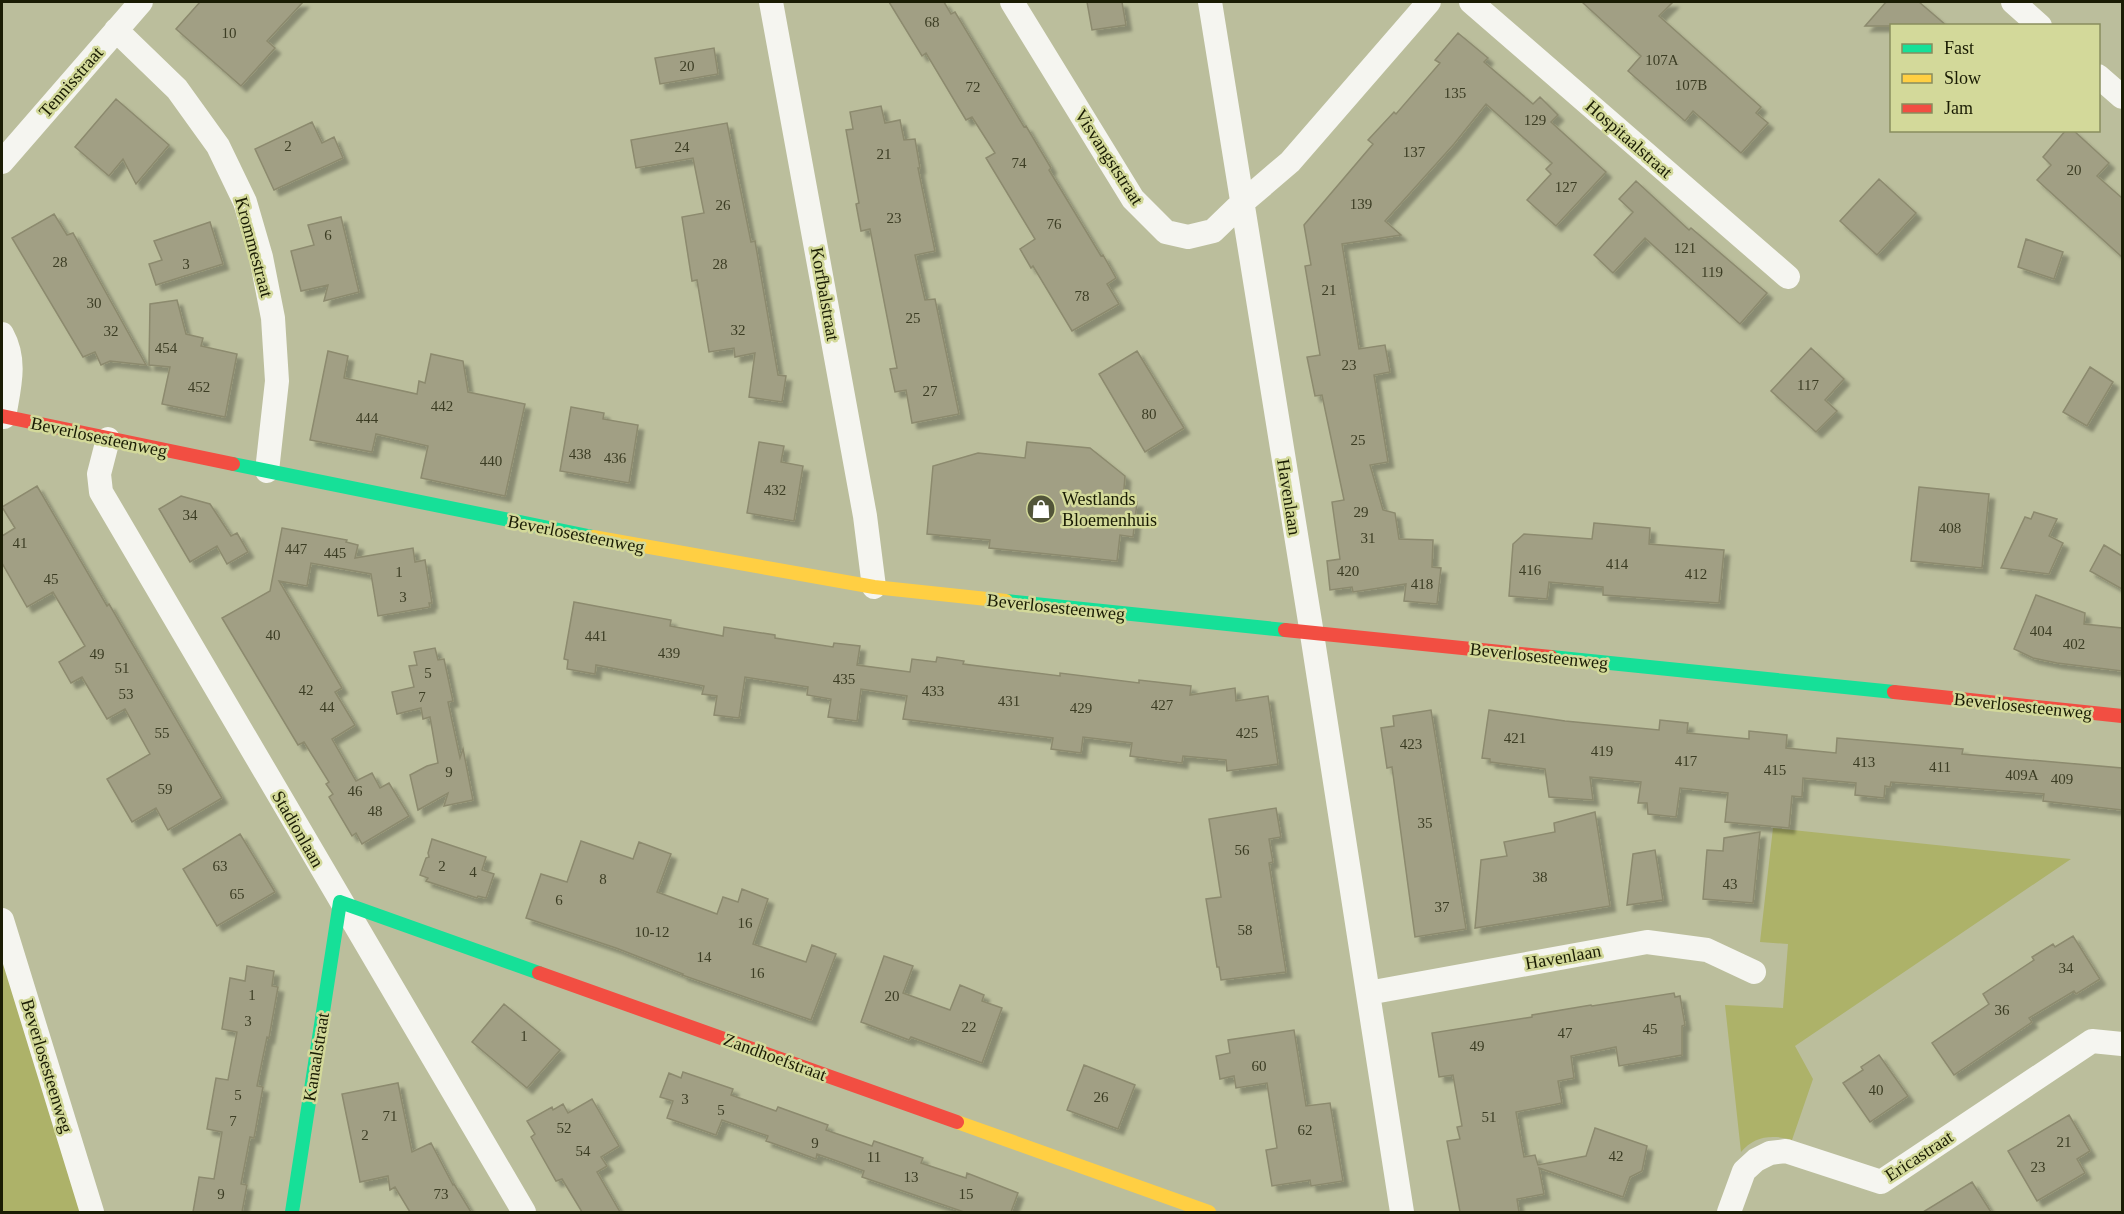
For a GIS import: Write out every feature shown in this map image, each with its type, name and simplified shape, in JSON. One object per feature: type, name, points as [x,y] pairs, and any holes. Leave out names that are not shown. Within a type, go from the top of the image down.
[{"type":"street","name":"Tennisstraat","points":[[2,162],[141,2]]},
{"type":"street","name":"Korfbalstraat","points":[[771,2],[866,516],[874,587]]},
{"type":"street","name":"Visvangststraat","points":[[1012,2],[1133,199],[1166,232],[1188,237],[1213,231],[1242,203]]},
{"type":"street","name":"Havenlaan","points":[[1210,2],[1402,1212]]},
{"type":"street","points":[[1242,203],[1290,162],[1429,2]]},
{"type":"street","name":"Hospitaalstraat","points":[[1471,2],[1788,277]]},
{"type":"street","points":[[2013,2],[2038,24]]},
{"type":"street","name":"Krommestraat","points":[[116,30],[177,89],[218,146],[245,202],[261,257],[273,318],[277,381],[267,471]]},
{"type":"street","points":[[2100,78],[2122,97]]},
{"type":"street","points":[[2,334],[9,346],[12,370],[3,416]]},
{"type":"street","name":"Beverlosesteenweg","points":[[3,416],[444,508],[729,564],[874,587],[2122,716]]},
{"type":"street","name":"Stadionlaan","points":[[108,439],[99,474],[100,492],[524,1212]]},
{"type":"street","name":"Kanaalstraat","points":[[292,1212],[340,902]]},
{"type":"street","name":"Zandhoefstraat","points":[[340,902],[1209,1212]]},
{"type":"street","name":"Beverlosesteenweg","points":[[2,921],[92,1212]]},
{"type":"street","name":"Havenlaan","points":[[1368,993],[1647,942],[1707,950],[1754,972]]},
{"type":"street","name":"Ericastraat","points":[[1729,1212],[1744,1171],[1756,1160],[1770,1153],[1786,1151],[1881,1182],[2092,1041],[2122,1044]]},
{"type":"green space","points":[[1773,828],[2071,859],[1795,1046],[1813,1079],[1792,1140],[1777,1137],[1764,1138],[1752,1143],[1741,1152],[1725,1005],[1783,1008],[1788,944],[1760,942]]},
{"type":"green space","points":[[2,955],[86,1212],[2,1212]]},
{"type":"building","points":[[200,2],[303,2],[267,41],[275,48],[241,86],[176,29]]},
{"type":"building","points":[[889,2],[944,2],[951,14],[955,12],[1116,278],[1107,284],[1119,304],[1072,331],[1033,266],[1031,268],[1020,249],[1035,239],[986,158],[995,153],[972,117],[966,120],[926,53],[922,56]]},
{"type":"building","points":[[1087,2],[1122,2],[1126,25],[1092,30]]},
{"type":"building","points":[[1582,2],[1673,2],[1659,16],[1761,107],[1756,113],[1768,123],[1741,153],[1693,111],[1685,121],[1628,71],[1641,56]]},
{"type":"building","points":[[1886,2],[1919,2],[1945,24],[1890,24],[1890,26],[1865,26]]},
{"type":"building","points":[[1458,33],[1488,58],[1484,62],[1533,104],[1540,97],[1558,115],[1551,122],[1606,172],[1556,226],[1527,200],[1551,174],[1546,169],[1552,163],[1486,104],[1454,144],[1385,221],[1401,235],[1342,244],[1359,349],[1385,345],[1390,372],[1374,375],[1388,462],[1370,465],[1383,510],[1395,513],[1399,539],[1433,540],[1432,567],[1441,568],[1437,604],[1404,601],[1406,584],[1353,592],[1352,587],[1330,590],[1327,561],[1340,559],[1332,502],[1344,500],[1322,395],[1315,396],[1307,357],[1320,355],[1305,266],[1311,265],[1304,225],[1373,144],[1368,140],[1394,112],[1396,114],[1440,63],[1435,60]]},
{"type":"building","points":[[714,48],[718,74],[660,84],[655,58]]},
{"type":"building","points":[[116,99],[169,145],[136,184],[123,159],[109,176],[75,147]]},
{"type":"building","points":[[881,106],[885,123],[900,120],[904,140],[915,139],[920,168],[918,168],[935,251],[915,255],[925,300],[935,299],[959,414],[912,423],[906,390],[895,392],[890,369],[897,368],[870,229],[861,231],[856,204],[859,203],[846,130],[853,129],[850,112]]},
{"type":"building","points":[[312,122],[322,143],[334,137],[343,158],[274,190],[255,149]]},
{"type":"building","points":[[727,123],[751,242],[755,241],[778,375],[786,376],[782,402],[749,397],[755,353],[735,357],[734,348],[709,352],[697,280],[692,281],[682,217],[704,213],[693,158],[636,168],[631,140]]},
{"type":"building","points":[[2064,132],[2075,132],[2109,163],[2097,176],[2122,198],[2122,257],[2037,180],[2051,165],[2043,157]]},
{"type":"building","points":[[1879,179],[1916,213],[1877,255],[1840,221]]},
{"type":"building","points":[[1636,181],[1689,230],[1691,228],[1767,293],[1740,324],[1645,238],[1613,273],[1594,255],[1633,212],[1619,199]]},
{"type":"building","points":[[54,214],[67,235],[73,233],[146,365],[110,361],[101,365],[95,352],[83,357],[12,238]]},
{"type":"building","points":[[341,217],[359,292],[324,301],[328,285],[301,291],[291,251],[314,245],[308,225]]},
{"type":"building","points":[[210,222],[223,264],[156,285],[149,264],[162,260],[154,241]]},
{"type":"building","points":[[2026,239],[2063,252],[2054,279],[2018,267]]},
{"type":"building","points":[[177,300],[186,334],[203,338],[201,346],[237,354],[225,417],[162,404],[170,367],[149,365],[150,304]]},
{"type":"building","points":[[1811,348],[1844,379],[1825,400],[1837,411],[1816,432],[1771,391]]},
{"type":"building","points":[[328,351],[348,356],[344,378],[417,394],[419,381],[425,383],[431,354],[463,361],[468,392],[525,404],[505,496],[421,478],[428,446],[376,434],[372,452],[310,440]]},
{"type":"building","points":[[1137,351],[1184,428],[1145,452],[1099,374]]},
{"type":"building","points":[[2090,367],[2113,382],[2087,426],[2063,412]]},
{"type":"building","points":[[571,407],[604,413],[603,419],[638,425],[629,483],[560,471]]},
{"type":"building","points":[[759,442],[784,446],[781,462],[803,466],[794,521],[747,513]]},
{"type":"building","points":[[1027,442],[1090,448],[1125,476],[1123,501],[1137,502],[1133,537],[1120,535],[1117,561],[989,548],[990,540],[927,534],[933,466],[978,453],[1025,458]]},
{"type":"building","points":[[37,486],[222,798],[168,830],[156,808],[132,822],[107,779],[150,754],[125,709],[107,719],[82,677],[71,683],[59,662],[85,646],[53,592],[27,607],[2,563],[2,536],[15,528],[2,507]]},
{"type":"building","points":[[1919,487],[1989,494],[1982,568],[1911,561]]},
{"type":"building","points":[[181,496],[210,504],[231,536],[237,533],[248,552],[227,564],[217,546],[190,562],[159,509]]},
{"type":"building","points":[[2034,512],[2057,519],[2049,536],[2063,543],[2049,574],[2001,568],[2025,517],[2031,519]]},
{"type":"building","points":[[1594,523],[1650,528],[1649,544],[1724,550],[1719,603],[1603,595],[1603,587],[1549,582],[1547,599],[1509,596],[1513,544],[1524,534],[1592,539]]},
{"type":"building","points":[[282,528],[347,540],[346,542],[358,545],[355,558],[413,548],[415,562],[425,560],[432,603],[429,603],[430,607],[378,616],[371,574],[311,563],[307,586],[279,581],[342,688],[335,692],[355,725],[332,739],[356,781],[372,773],[380,788],[389,783],[409,816],[362,844],[356,833],[352,836],[329,797],[333,794],[326,784],[329,782],[304,742],[298,745],[222,618],[270,591]]},
{"type":"building","points":[[2104,545],[2122,556],[2122,589],[2090,571]]},
{"type":"building","points":[[2036,595],[2085,613],[2084,624],[2122,628],[2122,671],[2057,663],[2033,658],[2014,649]]},
{"type":"building","points":[[574,602],[671,620],[670,626],[723,636],[724,627],[833,647],[834,643],[860,646],[857,665],[910,672],[912,659],[936,662],[937,657],[964,661],[963,664],[1060,676],[1060,673],[1139,683],[1139,680],[1191,686],[1190,695],[1235,688],[1236,701],[1268,696],[1278,764],[1227,771],[1226,760],[1183,756],[1182,763],[1130,756],[1132,743],[1083,737],[1081,753],[1051,749],[1053,738],[903,719],[907,696],[861,689],[857,721],[828,717],[831,699],[807,695],[808,687],[745,677],[739,718],[714,715],[717,696],[702,694],[704,686],[596,665],[595,674],[567,669],[568,660],[564,659]]},
{"type":"building","points":[[435,648],[438,660],[444,659],[453,701],[448,702],[460,758],[463,749],[473,800],[444,806],[448,793],[418,810],[410,775],[438,763],[430,717],[423,719],[421,708],[397,714],[392,692],[414,687],[409,666],[417,665],[414,652]]},
{"type":"building","points":[[1431,710],[1466,929],[1415,937],[1392,767],[1387,768],[1381,728],[1394,726],[1393,716]]},
{"type":"building","points":[[1489,710],[1565,721],[1659,730],[1660,720],[1688,723],[1687,733],[1749,739],[1749,731],[1787,735],[1786,748],[1836,753],[1837,738],[1963,749],[1962,754],[2122,768],[2122,810],[2043,801],[2044,794],[1891,782],[1890,787],[1885,786],[1884,798],[1855,795],[1856,783],[1803,778],[1802,797],[1792,796],[1789,828],[1725,822],[1728,793],[1680,788],[1676,817],[1648,814],[1647,803],[1638,803],[1641,782],[1590,777],[1593,800],[1549,797],[1545,769],[1490,762],[1490,759],[1482,758]]},
{"type":"building","points":[[1276,808],[1281,837],[1269,839],[1273,862],[1269,863],[1286,972],[1221,980],[1206,899],[1221,897],[1209,819]]},
{"type":"building","points":[[1595,812],[1610,906],[1475,928],[1481,860],[1507,856],[1504,842],[1555,832],[1554,823]]},
{"type":"building","points":[[1760,832],[1753,903],[1703,899],[1707,850],[1723,851],[1724,838]]},
{"type":"building","points":[[240,834],[275,892],[217,926],[183,869]]},
{"type":"building","points":[[432,839],[486,857],[482,870],[494,874],[486,898],[478,896],[477,898],[426,881],[428,878],[420,875],[426,858],[429,857]]},
{"type":"building","points":[[581,841],[633,859],[639,842],[671,854],[657,892],[717,914],[723,897],[738,902],[742,889],[768,899],[753,944],[806,962],[812,945],[836,954],[811,1020],[682,975],[616,948],[526,918],[541,874],[567,882]]},
{"type":"building","points":[[1655,850],[1663,900],[1627,905],[1633,854]]},
{"type":"building","points":[[2073,936],[2100,979],[2076,994],[2074,991],[2029,1018],[2032,1022],[1954,1075],[1932,1043],[1989,1004],[1983,994],[2034,960],[2032,957],[2053,944],[2055,947]]},
{"type":"building","points":[[884,956],[913,966],[903,993],[950,1010],[960,985],[984,995],[982,1001],[1002,1008],[982,1063],[911,1037],[909,1040],[861,1022]]},
{"type":"building","points":[[247,966],[274,971],[272,986],[278,987],[257,1086],[263,1087],[254,1138],[250,1137],[241,1184],[247,1185],[242,1212],[193,1212],[199,1177],[214,1179],[222,1132],[207,1129],[216,1078],[228,1080],[237,1032],[222,1029],[230,978],[245,981]]},
{"type":"building","points":[[1674,993],[1675,997],[1680,996],[1685,1025],[1682,1026],[1682,1055],[1619,1066],[1616,1047],[1571,1056],[1574,1078],[1558,1081],[1562,1103],[1516,1112],[1524,1157],[1535,1155],[1538,1165],[1586,1156],[1595,1128],[1647,1146],[1642,1171],[1630,1177],[1623,1197],[1539,1168],[1544,1194],[1517,1199],[1519,1212],[1460,1212],[1447,1141],[1460,1139],[1457,1127],[1462,1126],[1453,1075],[1439,1077],[1432,1033]]},
{"type":"building","points":[[504,1004],[560,1050],[527,1088],[472,1042]]},
{"type":"building","points":[[1294,1030],[1306,1106],[1330,1103],[1343,1181],[1311,1186],[1310,1180],[1272,1186],[1266,1150],[1277,1148],[1267,1083],[1236,1088],[1234,1076],[1220,1079],[1216,1056],[1230,1053],[1228,1040]]},
{"type":"building","points":[[1879,1055],[1908,1096],[1870,1122],[1843,1083],[1863,1070],[1861,1067]]},
{"type":"building","points":[[1084,1065],[1135,1085],[1118,1129],[1067,1110]]},
{"type":"building","points":[[683,1072],[733,1089],[731,1095],[776,1111],[778,1107],[828,1125],[826,1130],[872,1146],[874,1141],[923,1158],[921,1163],[966,1178],[967,1173],[1018,1193],[1011,1212],[964,1212],[862,1177],[864,1171],[837,1161],[817,1154],[816,1159],[766,1141],[768,1136],[722,1120],[716,1135],[667,1118],[673,1101],[660,1097],[669,1073],[681,1078]]},
{"type":"building","points":[[398,1083],[412,1152],[431,1143],[453,1185],[471,1212],[410,1212],[395,1187],[390,1190],[388,1176],[360,1182],[342,1094]]},
{"type":"building","points":[[592,1099],[619,1146],[601,1157],[607,1166],[597,1172],[620,1212],[582,1212],[562,1179],[556,1181],[531,1137],[535,1134],[527,1121],[552,1107],[553,1110],[563,1104],[568,1113]]},
{"type":"building","points":[[2069,1115],[2090,1151],[2077,1159],[2085,1173],[2037,1201],[2008,1151]]},
{"type":"building","points":[[1972,1182],[1991,1212],[1923,1212]]},
{"type":"traffic: fast","points":[[233,464],[593,537]]},
{"type":"traffic: fast","points":[[1006,601],[1285,630]]},
{"type":"traffic: fast","points":[[1551,657],[1894,692]]},
{"type":"traffic: fast","points":[[292,1212],[340,902],[539,973]]},
{"type":"traffic: slow","points":[[593,537],[874,587],[1006,601]]},
{"type":"traffic: slow","points":[[957,1122],[1209,1212]]},
{"type":"traffic: jam","points":[[2,416],[233,464]]},
{"type":"traffic: jam","points":[[1285,630],[1551,657]]},
{"type":"traffic: jam","points":[[1894,692],[2122,716]]},
{"type":"traffic: jam","points":[[539,973],[957,1122]]},
{"type":"place","name":"Westlands Bloemenhuis","points":[[1041,509]]}]
